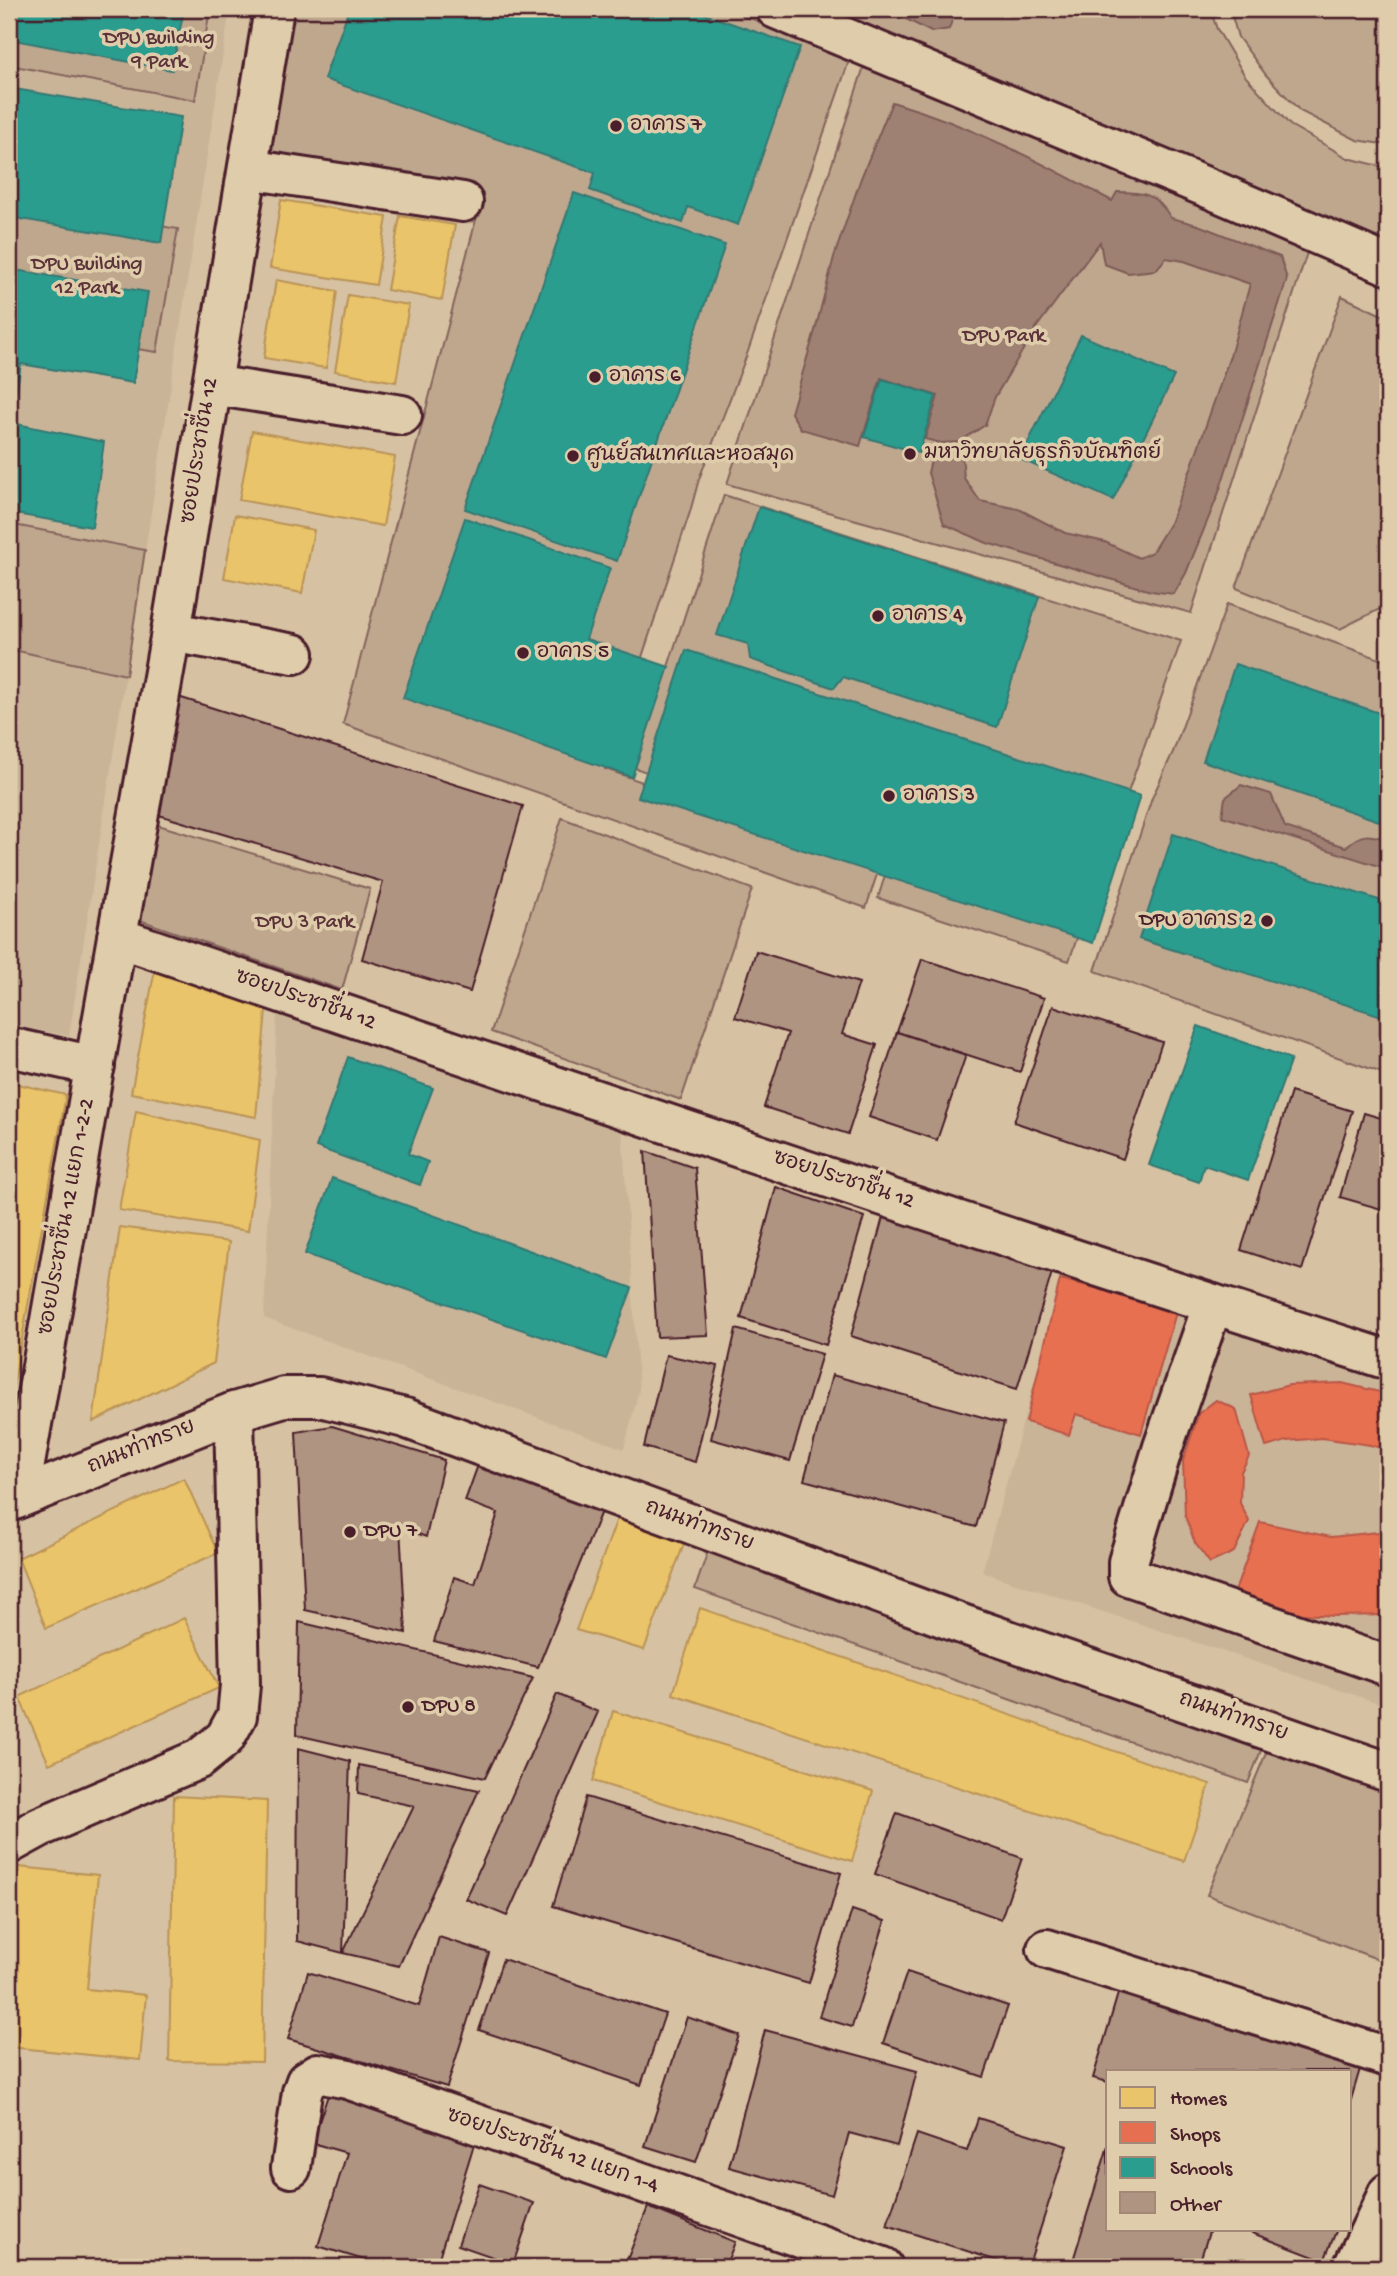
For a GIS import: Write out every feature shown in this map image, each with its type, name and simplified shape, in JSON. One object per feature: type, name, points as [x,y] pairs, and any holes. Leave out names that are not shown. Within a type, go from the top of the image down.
[{"type":"street","name":"ซอยประชาชื่น 12","points":[[274,9],[171,632],[117,937],[476,1059],[1388,1360]]},
{"type":"street","points":[[776,9],[1388,265]]},
{"type":"street","points":[[248,169],[463,202]]},
{"type":"street","points":[[212,385],[402,415]]},
{"type":"street","points":[[171,632],[294,654]]},
{"type":"street","name":"ซอยประชาชื่น 12 แยก 1-2-2","points":[[14,1500],[117,937]]},
{"type":"street","points":[[9,1047],[94,1066]]},
{"type":"street","points":[[1213,1304],[1163,1447],[1128,1562],[1128,1576],[1388,1666]]},
{"type":"street","name":"ถนนท่าทราย","points":[[14,1500],[234,1412],[284,1398],[320,1397],[405,1418],[956,1622],[1388,1772]]},
{"type":"street","points":[[9,1844],[40,1827],[199,1759],[225,1738],[237,1716],[240,1685],[234,1412]]},
{"type":"street","points":[[1048,1949],[1388,2057]]},
{"type":"street","name":"ซอยประชาชื่น 12 แยก 1-4","points":[[291,2168],[302,2092],[306,2081],[318,2073],[325,2074],[348,2079],[883,2267]]},
{"type":"street","points":[[1353,2267],[1388,2193]]},
{"type":"shaded area","points":[[9,9],[230,9],[69,1036],[9,1025]]},
{"type":"shaded area","points":[[887,9],[956,9],[949,29],[931,32]]},
{"type":"shaded area","points":[[892,102],[921,111],[1005,146],[1112,201],[1117,192],[1148,196],[1160,203],[1171,218],[1198,225],[1280,257],[1287,279],[1218,495],[1186,573],[1174,594],[1151,591],[987,543],[944,524],[928,473],[934,447],[962,453],[964,478],[980,501],[1019,509],[1065,533],[1105,542],[1139,558],[1152,552],[1170,523],[1189,474],[1231,353],[1250,284],[1184,261],[1166,258],[1156,270],[1128,273],[1104,264],[1100,242],[1036,328],[995,397],[985,425],[959,442],[941,443],[925,439],[938,396],[881,378],[860,446],[801,429],[791,413],[834,257],[861,178]]},
{"type":"shaded area","points":[[1241,785],[1271,794],[1285,827],[1346,847],[1356,839],[1366,836],[1388,840],[1388,869],[1222,816],[1225,798]]},
{"type":"shaded area","points":[[277,1013],[622,1125],[639,1390],[624,1449],[264,1318]]},
{"type":"shaded area","points":[[1064,1273],[1388,1378],[1388,1706],[982,1572]]},
{"type":"shaded area","points":[[1388,2220],[1388,2267],[1366,2267]]},
{"type":"green space","name":"DPU Building 9 Park","points":[[9,9],[210,9],[195,100],[9,65]]},
{"type":"green space","points":[[280,9],[725,9],[851,55],[746,357],[699,479],[605,769],[880,865],[866,908],[343,724],[483,193],[257,155]]},
{"type":"green space","name":"DPU Park","points":[[784,9],[1210,9],[1217,29],[1245,76],[1290,125],[1348,158],[1388,168],[1388,264],[1313,234],[1191,613],[727,484],[870,48]]},
{"type":"green space","points":[[1230,9],[1388,9],[1388,145],[1357,140],[1300,111],[1266,75],[1238,37]]},
{"type":"green space","name":"DPU Building 12 Park","points":[[9,200],[178,229],[157,352],[9,329]]},
{"type":"green space","points":[[1342,296],[1388,318],[1388,590],[1382,608],[1340,629],[1236,588]]},
{"type":"green space","points":[[724,495],[1181,641],[1069,961],[878,898],[890,859],[635,768]]},
{"type":"green space","points":[[9,524],[145,550],[126,675],[9,649]]},
{"type":"green space","points":[[1227,604],[1388,662],[1388,1075],[1095,971],[1152,798],[1173,752]]},
{"type":"green space","points":[[562,818],[752,889],[681,1100],[491,1032]]},
{"type":"green space","name":"DPU 3 Park","points":[[148,822],[370,889],[342,990],[131,917]]},
{"type":"green space","points":[[710,1545],[1266,1738],[1248,1783],[695,1589]]},
{"type":"green space","points":[[1271,1741],[1388,1782],[1388,1963],[1207,1895]]},
{"type":"building: Homes","points":[[281,200],[387,217],[376,285],[270,268]]},
{"type":"building: Homes","points":[[400,216],[455,225],[442,300],[387,290]]},
{"type":"building: Homes","points":[[276,280],[337,291],[326,368],[264,358]]},
{"type":"building: Homes","points":[[348,295],[409,305],[396,382],[335,371]]},
{"type":"building: Homes","points":[[252,431],[395,457],[383,526],[239,500]]},
{"type":"building: Homes","points":[[235,515],[314,530],[302,593],[224,578]]},
{"type":"building: Homes","points":[[157,959],[267,1000],[256,1117],[131,1093]]},
{"type":"building: Homes","points":[[9,1082],[66,1095],[9,1410]]},
{"type":"building: Homes","points":[[136,1111],[260,1140],[248,1231],[119,1210]]},
{"type":"building: Homes","points":[[120,1227],[229,1242],[214,1363],[93,1422]]},
{"type":"building: Homes","points":[[184,1478],[218,1553],[46,1628],[18,1558]]},
{"type":"building: Homes","points":[[618,1516],[685,1541],[644,1650],[576,1630]]},
{"type":"building: Homes","points":[[700,1608],[1210,1784],[1184,1861],[673,1694]]},
{"type":"building: Homes","points":[[184,1618],[219,1688],[49,1764],[19,1697]]},
{"type":"building: Homes","points":[[613,1711],[873,1791],[852,1861],[593,1781]]},
{"type":"building: Homes","points":[[174,1796],[267,1801],[262,2062],[169,2061]]},
{"type":"building: Homes","points":[[9,1866],[98,1875],[87,1989],[146,1995],[140,2060],[9,2047]]},
{"type":"building: Shops","points":[[1060,1279],[1177,1309],[1141,1434],[1076,1414],[1069,1435],[1026,1422]]},
{"type":"building: Shops","points":[[1342,1383],[1388,1394],[1388,1450],[1322,1438],[1287,1441],[1266,1447],[1251,1395],[1289,1385]]},
{"type":"building: Shops","points":[[1216,1400],[1236,1409],[1249,1456],[1241,1472],[1240,1503],[1249,1521],[1234,1552],[1210,1563],[1195,1543],[1185,1516],[1183,1461],[1199,1413]]},
{"type":"building: Shops","points":[[1260,1522],[1331,1537],[1388,1529],[1388,1615],[1301,1614],[1264,1605],[1235,1591]]},
{"type":"building: Schools","points":[[9,9],[184,9],[172,70],[9,39]]},
{"type":"building: Schools","name":"อาคาร 7","points":[[349,9],[690,9],[800,47],[738,225],[688,207],[683,223],[590,190],[595,173],[324,79]]},
{"type":"building: Schools","points":[[9,88],[181,117],[161,243],[9,217]]},
{"type":"building: Schools","name":"อาคาร 6","points":[[574,193],[725,245],[617,561],[465,509]]},
{"type":"building: Schools","points":[[9,269],[148,292],[133,383],[21,364],[13,414],[9,414]]},
{"type":"building: Schools","points":[[1081,335],[1174,376],[1113,500],[1020,459]]},
{"type":"building: Schools","points":[[882,379],[936,396],[919,453],[864,437]]},
{"type":"building: Schools","points":[[17,424],[104,442],[92,527],[9,513],[9,468]]},
{"type":"building: Schools","name":"อาคาร 4","points":[[759,507],[1039,597],[997,727],[843,677],[834,688],[750,659],[748,644],[717,635]]},
{"type":"building: Schools","name":"อาคาร 5","points":[[465,518],[610,568],[586,639],[669,667],[632,777],[403,698]]},
{"type":"building: Schools","name":"อาคาร 3","points":[[686,650],[1140,796],[1093,943],[638,797]]},
{"type":"building: Schools","points":[[1235,664],[1388,716],[1388,824],[1203,761]]},
{"type":"building: Schools","name":"DPU อาคาร 2","points":[[1173,834],[1388,903],[1388,1018],[1139,939]]},
{"type":"building: Schools","points":[[1198,1026],[1291,1059],[1248,1180],[1204,1165],[1199,1182],[1149,1165]]},
{"type":"building: Schools","points":[[348,1057],[433,1088],[408,1154],[428,1162],[420,1185],[316,1147]]},
{"type":"building: Schools","points":[[332,1178],[632,1288],[606,1359],[305,1254]]},
{"type":"building: Other","points":[[172,695],[523,806],[470,992],[362,959],[383,882],[149,812]]},
{"type":"building: Other","points":[[756,951],[859,983],[842,1034],[877,1045],[848,1134],[764,1107],[788,1033],[735,1017]]},
{"type":"building: Other","points":[[922,959],[1044,998],[1020,1072],[897,1032]]},
{"type":"building: Other","points":[[1053,1006],[1162,1042],[1123,1159],[1014,1122]]},
{"type":"building: Other","points":[[897,1032],[966,1055],[937,1140],[869,1117]]},
{"type":"building: Other","points":[[1291,1092],[1352,1111],[1302,1270],[1241,1250]]},
{"type":"building: Other","points":[[1364,1113],[1388,1120],[1388,1211],[1340,1197]]},
{"type":"building: Other","points":[[645,1151],[695,1168],[708,1335],[657,1337]]},
{"type":"building: Other","points":[[776,1187],[864,1217],[826,1345],[741,1318]]},
{"type":"building: Other","points":[[883,1217],[1053,1269],[1017,1389],[851,1336]]},
{"type":"building: Other","points":[[736,1329],[822,1354],[790,1461],[711,1439]]},
{"type":"building: Other","points":[[666,1355],[718,1366],[695,1462],[644,1447]]},
{"type":"building: Other","points":[[832,1375],[1004,1423],[976,1527],[804,1480]]},
{"type":"building: Other","name":"DPU 7","points":[[332,1426],[444,1460],[426,1537],[400,1527],[406,1633],[305,1610],[296,1432]]},
{"type":"building: Other","points":[[478,1465],[602,1509],[538,1667],[434,1641],[454,1577],[475,1584],[498,1513],[465,1501]]},
{"type":"building: Other","name":"DPU 8","points":[[299,1622],[533,1678],[485,1778],[297,1735]]},
{"type":"building: Other","points":[[557,1694],[598,1712],[507,1916],[466,1899]]},
{"type":"building: Other","points":[[298,1748],[350,1761],[343,1953],[297,1941]]},
{"type":"building: Other","points":[[359,1765],[479,1790],[399,1966],[343,1953],[414,1806],[358,1794]]},
{"type":"building: Other","points":[[586,1797],[841,1873],[809,1983],[553,1906]]},
{"type":"building: Other","points":[[897,1813],[1022,1858],[1001,1919],[875,1874]]},
{"type":"building: Other","points":[[852,1910],[885,1921],[852,2027],[819,2017]]},
{"type":"building: Other","points":[[439,1937],[489,1953],[447,2087],[288,2039],[308,1972],[419,2006]]},
{"type":"building: Other","points":[[503,1959],[665,2014],[641,2085],[479,2030]]},
{"type":"building: Other","points":[[907,1972],[1008,2006],[984,2077],[883,2043]]},
{"type":"building: Other","points":[[1122,1980],[1365,2052],[1352,2096],[1352,2070],[1106,2070],[1106,2081],[1093,2078]]},
{"type":"building: Other","points":[[687,2017],[739,2035],[696,2162],[645,2146]]},
{"type":"building: Other","points":[[765,2030],[917,2071],[897,2146],[849,2133],[832,2195],[729,2167]]},
{"type":"building: Other","points":[[328,2095],[475,2141],[436,2267],[387,2267],[318,2246],[347,2153],[312,2143]]},
{"type":"building: Other","points":[[978,2118],[1067,2146],[1028,2267],[1016,2267],[887,2225],[917,2134],[967,2151]]},
{"type":"building: Other","points":[[1106,2153],[1106,2230],[1210,2230],[1198,2267],[1071,2267]]},
{"type":"building: Other","points":[[479,2184],[534,2203],[513,2264],[458,2245]]},
{"type":"building: Other","points":[[648,2207],[735,2242],[725,2267],[647,2267],[627,2260]]},
{"type":"building: Other","points":[[1245,2230],[1337,2230],[1324,2261]]},
{"type":"building: Other","points":[[804,2260],[826,2267],[801,2267]]},
{"type":"building: Other","points":[[1227,2261],[1243,2267],[1225,2267]]},
{"type":"place","name":"อาคาร 7","points":[[616,126]]},
{"type":"place","name":"อาคาร 6","points":[[595,377]]},
{"type":"place","name":"มหาวิทยาลัยธุรกิจบัณฑิตย์","points":[[910,454]]},
{"type":"place","name":"ศูนย์สนเทศและหอสมุด","points":[[573,456]]},
{"type":"place","name":"อาคาร 4","points":[[878,616]]},
{"type":"place","name":"อาคาร 5","points":[[523,653]]},
{"type":"place","name":"อาคาร 3","points":[[889,796]]},
{"type":"place","name":"DPU อาคาร 2","points":[[1267,921]]},
{"type":"place","name":"DPU 7","points":[[350,1532]]},
{"type":"place","name":"DPU 8","points":[[408,1707]]}]
